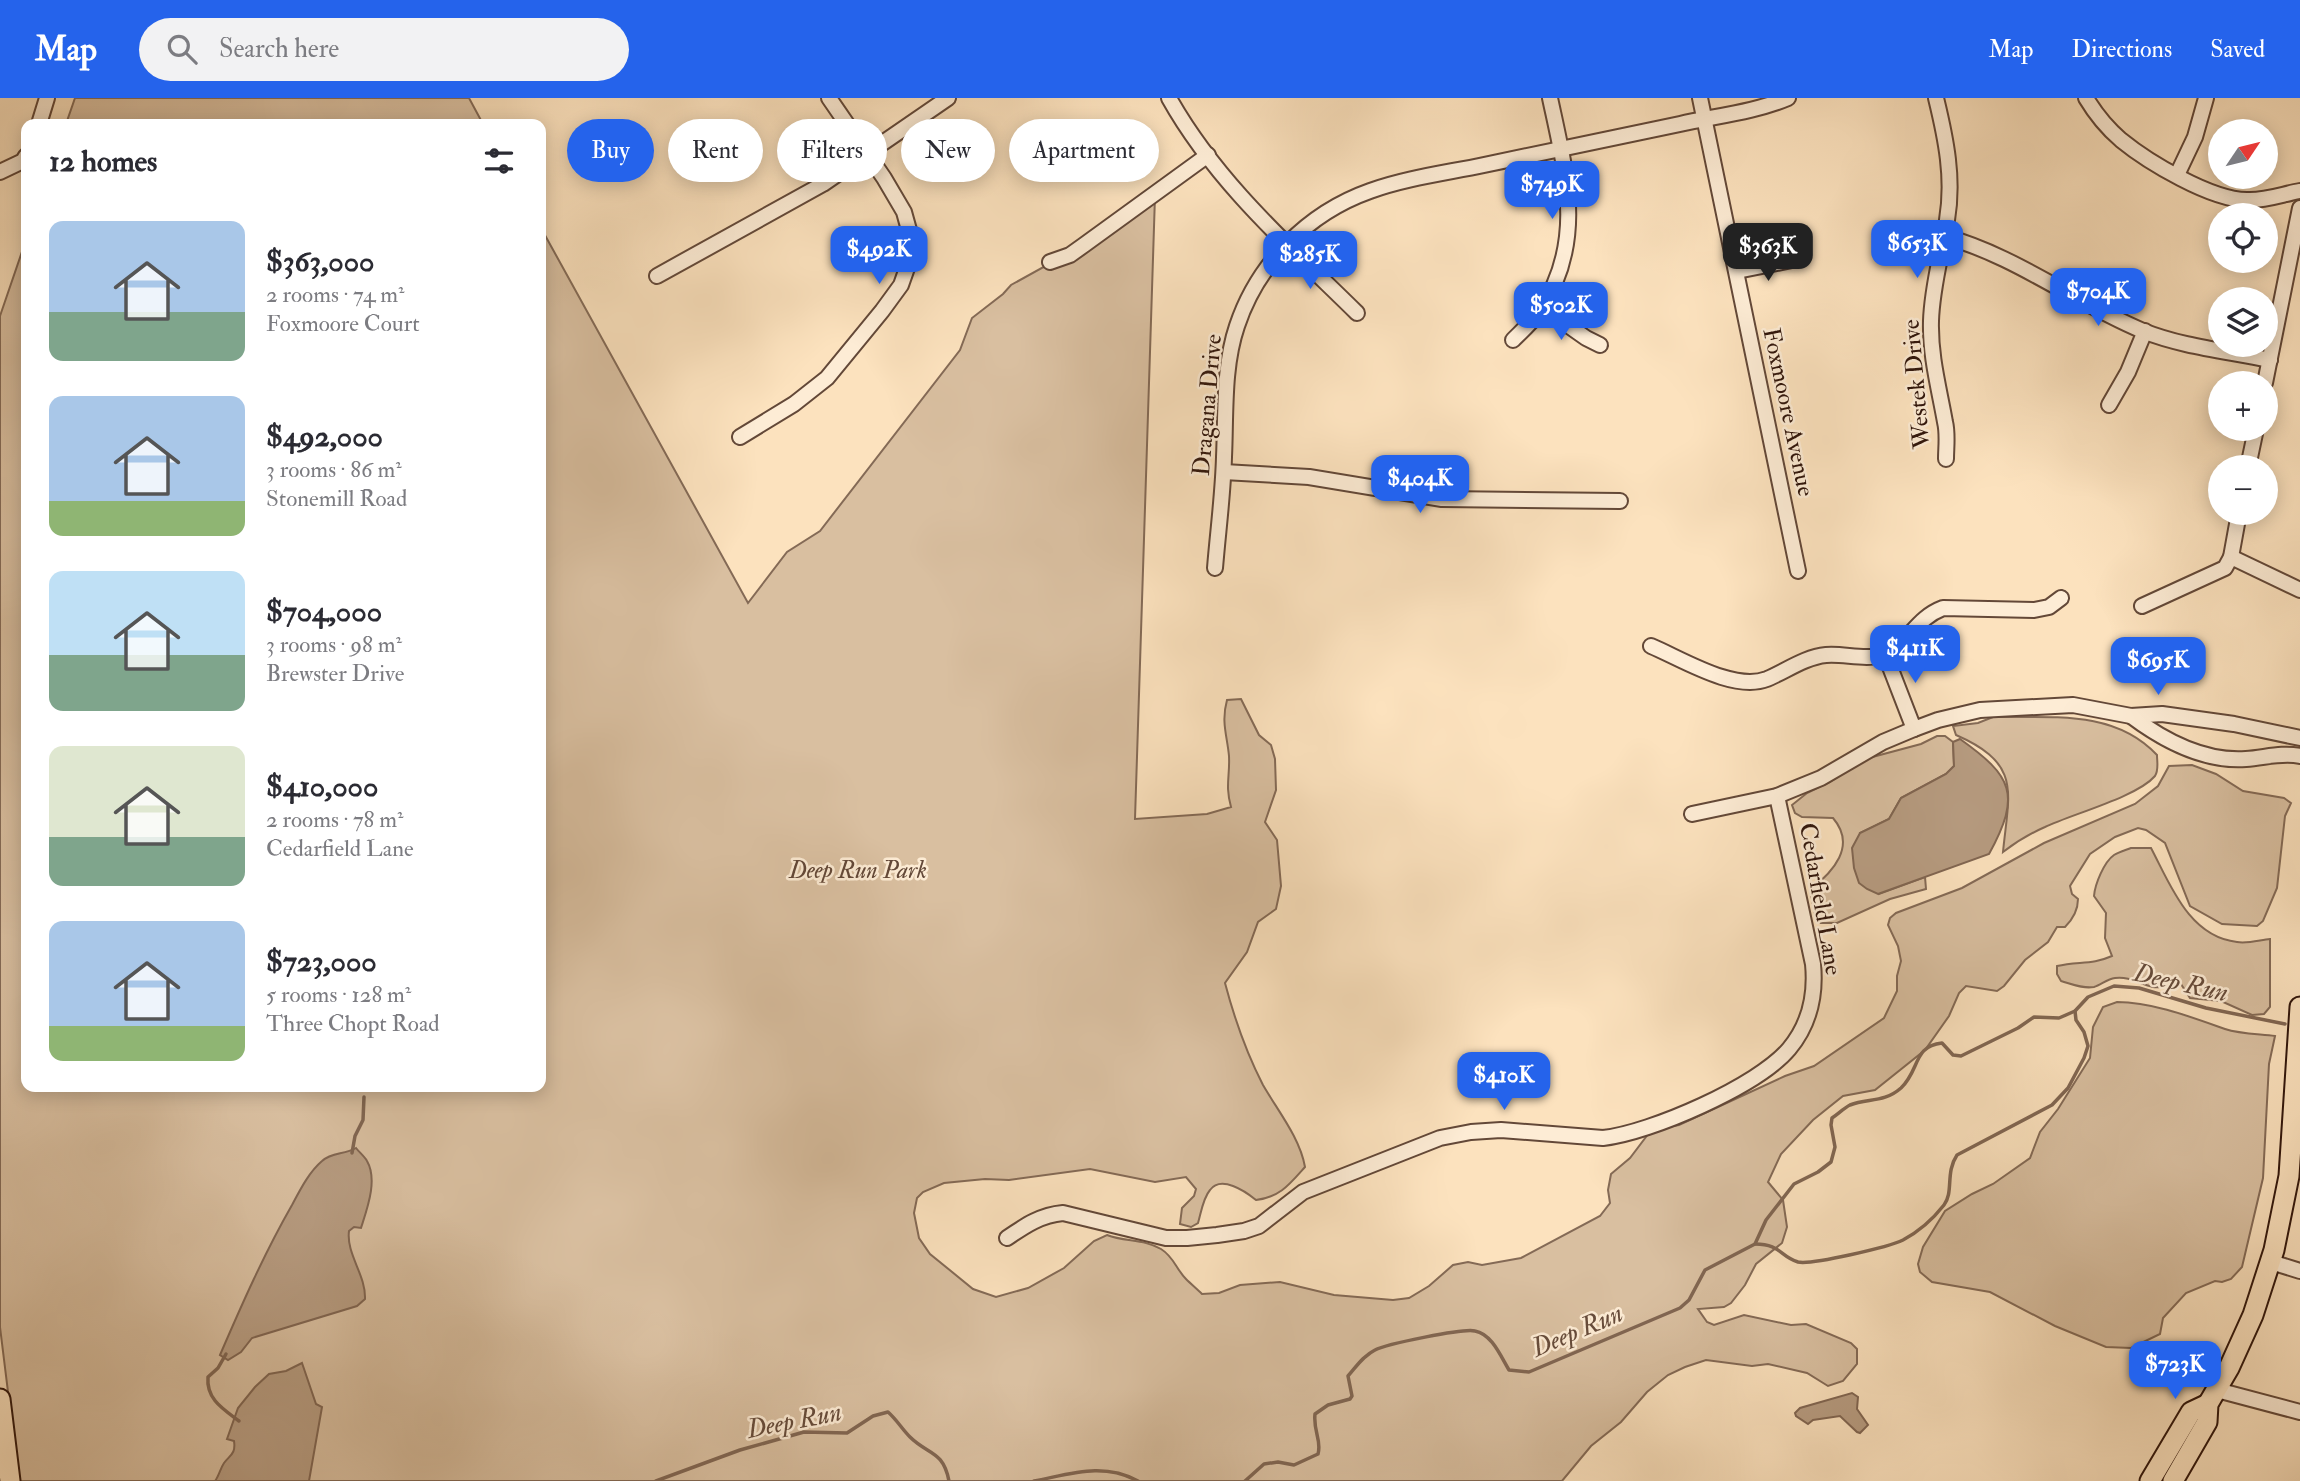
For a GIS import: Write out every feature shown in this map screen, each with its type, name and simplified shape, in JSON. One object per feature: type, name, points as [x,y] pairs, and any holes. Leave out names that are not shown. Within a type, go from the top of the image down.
[{"type":"main road","points":[[2173,1481],[2207,1422],[2212,1397],[2253,1315],[2271,1262],[2289,1175],[2300,1007]]},
{"type":"main road","points":[[2150,1481],[2191,1412],[2212,1397]]},
{"type":"main road","points":[[0,1399],[10,1481]]},
{"type":"street","points":[[41,119],[47,98]]},
{"type":"street","points":[[829,98],[843,119]]},
{"type":"street","points":[[887,140],[948,98]]},
{"type":"street","points":[[1169,98],[1230,186],[1357,313]]},
{"type":"street","points":[[1513,340],[1542,307],[1557,274],[1568,234],[1569,194],[1550,98]]},
{"type":"street","name":"Foxmoore Avenue","points":[[1700,98],[1798,571]]},
{"type":"street","name":"Dragana Drive","points":[[1215,568],[1224,472],[1228,376],[1236,328],[1254,287],[1265,270],[1287,245],[1328,211],[1372,190],[1704,119],[1788,98]]},
{"type":"street","name":"Westek Drive","points":[[1936,98],[1949,156],[1949,188],[1944,236],[1932,300],[1931,336],[1937,388],[1946,424],[1946,459]]},
{"type":"street","points":[[2086,98],[2119,138],[2137,152],[2177,175],[2229,198],[2248,200],[2300,191]]},
{"type":"street","points":[[2177,175],[2195,137],[2206,98]]},
{"type":"street","points":[[1050,262],[1070,255],[1208,155]]},
{"type":"street","points":[[0,172],[21,162]]},
{"type":"street","points":[[656,276],[826,182]]},
{"type":"street","points":[[740,437],[794,404],[827,379],[901,285],[907,268],[909,230],[905,212],[886,182]]},
{"type":"street","points":[[2268,371],[2300,208]]},
{"type":"street","points":[[1944,236],[1991,253],[2144,331],[2270,360]]},
{"type":"street","points":[[1737,271],[1792,260]]},
{"type":"street","points":[[1542,307],[1600,345]]},
{"type":"street","points":[[2109,405],[2128,372],[2144,331]]},
{"type":"street","points":[[1224,472],[1309,477],[1442,499],[1620,501]]},
{"type":"street","points":[[2142,606],[2221,571],[2231,557],[2237,525]]},
{"type":"street","points":[[2231,557],[2300,590]]},
{"type":"street","points":[[1651,646],[1741,682],[1755,682],[1815,657],[1829,654],[1871,657],[1885,654],[1894,649],[1930,613],[1943,608],[2035,610],[2049,607],[2061,598]]},
{"type":"street","points":[[1885,654],[1914,729]]},
{"type":"street","points":[[1692,814],[1777,796],[1821,778],[1883,742],[1938,720],[1980,710],[2073,705],[2130,716],[2153,714],[2234,724],[2300,738]]},
{"type":"street","points":[[2130,716],[2151,731],[2176,743],[2221,758],[2300,755]]},
{"type":"street","points":[[2176,743],[2185,718]]},
{"type":"street","name":"Cedarfield Lane","points":[[1007,1237],[1045,1215],[1063,1213],[1176,1239],[1244,1231],[1267,1221],[1303,1192],[1433,1140],[1471,1132],[1501,1130],[1603,1138],[1619,1136],[1693,1110],[1751,1079],[1770,1067],[1791,1048],[1807,1018],[1814,990],[1813,964],[1777,796]]},
{"type":"street","points":[[2271,1262],[2300,1271]]},
{"type":"street","points":[[2212,1397],[2300,1412]]},
{"type":"green space","points":[[75,98],[469,98],[480,119],[68,119]]},
{"type":"green space","name":"Deep Run Park","points":[[1155,196],[1135,819],[1207,814],[1231,807],[1224,715],[1227,700],[1241,699],[1259,735],[1271,745],[1275,759],[1276,790],[1265,822],[1277,840],[1281,886],[1276,909],[1258,922],[1247,952],[1225,983],[1252,1061],[1293,1135],[1305,1167],[1284,1189],[1272,1196],[1256,1200],[1233,1186],[1215,1186],[1206,1197],[1198,1223],[1191,1227],[1180,1224],[1182,1208],[1194,1196],[1196,1189],[1186,1177],[1155,1182],[1090,1169],[1009,1180],[985,1179],[944,1183],[923,1192],[917,1198],[914,1213],[919,1238],[930,1254],[973,1289],[996,1297],[1028,1288],[1064,1268],[1094,1241],[1107,1235],[1161,1249],[1202,1294],[1219,1293],[1240,1285],[1280,1282],[1334,1295],[1393,1300],[1409,1298],[1429,1286],[1453,1265],[1468,1262],[1482,1265],[1521,1258],[1600,1216],[1610,1203],[1608,1190],[1611,1174],[1630,1158],[1649,1133],[1679,1125],[1785,1076],[1814,1066],[1884,1018],[1897,991],[1901,961],[1898,946],[1888,925],[1890,918],[1896,913],[1962,888],[2044,843],[2135,804],[2158,786],[2169,766],[2192,765],[2216,774],[2243,791],[2284,798],[2291,803],[2285,816],[2277,888],[2263,921],[2257,926],[2222,924],[2190,906],[2165,843],[2146,830],[2138,828],[2115,837],[2090,854],[2070,886],[2078,903],[2065,927],[2057,927],[2048,942],[2025,960],[1997,991],[1966,986],[1959,993],[1949,1016],[1925,1050],[1875,1090],[1843,1096],[1813,1120],[1781,1154],[1768,1182],[1783,1200],[1787,1227],[1782,1243],[1756,1264],[1731,1303],[1724,1307],[1698,1309],[1707,1322],[1714,1325],[1744,1315],[1791,1325],[1806,1324],[1851,1343],[1857,1349],[1857,1364],[1843,1381],[1828,1386],[1807,1373],[1768,1364],[1752,1366],[1706,1360],[1685,1367],[1668,1375],[1647,1392],[1621,1422],[1591,1446],[1562,1481],[19,1481],[0,1327],[0,316],[21,255],[21,1092],[546,1092],[546,237],[748,603],[787,552],[820,531],[960,350],[972,318],[1011,285],[1123,223]]},
{"type":"green space","points":[[1993,717],[2059,717],[2102,723],[2140,740],[2157,755],[2156,774],[2134,791],[2039,830],[2003,852],[2008,796],[2001,769],[1992,757],[1956,735],[1953,726],[1978,723]]},
{"type":"green space","points":[[1937,736],[1945,736],[1953,742],[1954,766],[1946,774],[1901,798],[1889,819],[1860,833],[1879,894],[1925,877],[1926,889],[1890,899],[1837,923],[1820,923],[1816,919],[1810,890],[1834,867],[1843,839],[1833,818],[1802,817],[1795,813],[1792,805],[1807,793],[1830,782],[1865,759],[1921,744]]},
{"type":"green space","points":[[2131,848],[2151,848],[2183,907],[2206,930],[2220,938],[2237,942],[2270,939],[2270,1007],[2264,1014],[2252,1015],[2221,1001],[2190,998],[2179,981],[2157,987],[2130,979],[2115,978],[2090,987],[2061,981],[2057,966],[2098,961],[2112,956],[2105,938],[2106,913],[2094,896],[2110,858]]},
{"type":"green space","points":[[2117,1002],[2158,1007],[2231,1031],[2275,1036],[2269,1064],[2263,1178],[2242,1267],[2231,1279],[2215,1281],[2186,1293],[2163,1318],[2160,1334],[2131,1348],[2106,1347],[2055,1326],[1990,1292],[1932,1282],[1920,1272],[1918,1264],[1923,1247],[1945,1211],[1993,1184],[2030,1158],[2040,1132],[2090,1058],[2093,1027],[2103,1007]]},
{"type":"shaded area","points":[[1960,739],[1991,764],[2001,776],[2006,788],[2006,816],[1989,854],[1878,894],[1867,889],[1859,883],[1854,868],[1852,848],[1860,833],[1889,819],[1901,798],[1946,774],[1954,766],[1953,742]]},
{"type":"shaded area","points":[[356,1148],[367,1161],[372,1177],[361,1228],[354,1227],[349,1231],[350,1248],[363,1281],[365,1299],[357,1306],[252,1338],[241,1352],[228,1360],[220,1355],[263,1261],[305,1182],[317,1165],[326,1158]]},
{"type":"shaded area","points":[[302,1363],[316,1404],[322,1407],[309,1481],[215,1481],[233,1452],[234,1441],[227,1439],[238,1408],[269,1374],[286,1371]]},
{"type":"shaded area","points":[[1852,1393],[1858,1397],[1857,1409],[1868,1425],[1860,1433],[1840,1416],[1813,1420],[1808,1424],[1796,1416],[1795,1413],[1800,1408]]},
{"type":"waterway","name":"Deep Run","points":[[1245,1481],[1264,1464],[1278,1462],[1294,1465],[1318,1454],[1315,1414],[1328,1405],[1350,1399],[1352,1396],[1348,1376],[1363,1358],[1375,1350],[1425,1337],[1475,1331],[1491,1341],[1509,1370],[1529,1372],[1680,1308],[1689,1300],[1705,1270],[1755,1244],[1766,1220],[1794,1184],[1831,1162],[1835,1147],[1832,1118],[1850,1105],[1895,1093],[1907,1081],[1921,1054],[1933,1045],[1942,1043],[1953,1055],[1961,1056],[2018,1028],[2034,1017],[2059,1018],[2075,1011],[2088,997],[2114,986],[2139,988],[2206,1008],[2285,1024]]},
{"type":"waterway","name":"Deep Run","points":[[1755,1244],[1770,1246],[1792,1260],[1806,1262],[1883,1247],[1903,1240],[1925,1225],[1947,1200],[1951,1169],[1957,1155],[2052,1105],[2068,1088],[2088,1046],[2084,1032],[2076,1020],[2075,1011]]},
{"type":"waterway","points":[[352,1153],[355,1136],[363,1120],[364,1097]]},
{"type":"waterway","points":[[226,1354],[218,1368],[208,1377],[208,1385],[217,1403],[239,1421]]},
{"type":"waterway","name":"Deep Run","points":[[656,1481],[740,1450],[804,1432],[847,1433],[873,1416],[888,1412],[910,1437],[939,1458],[949,1481]]},
{"type":"waterway","name":"Deep Run","points":[[1034,1481],[1087,1471],[1112,1472],[1138,1481]]}]
